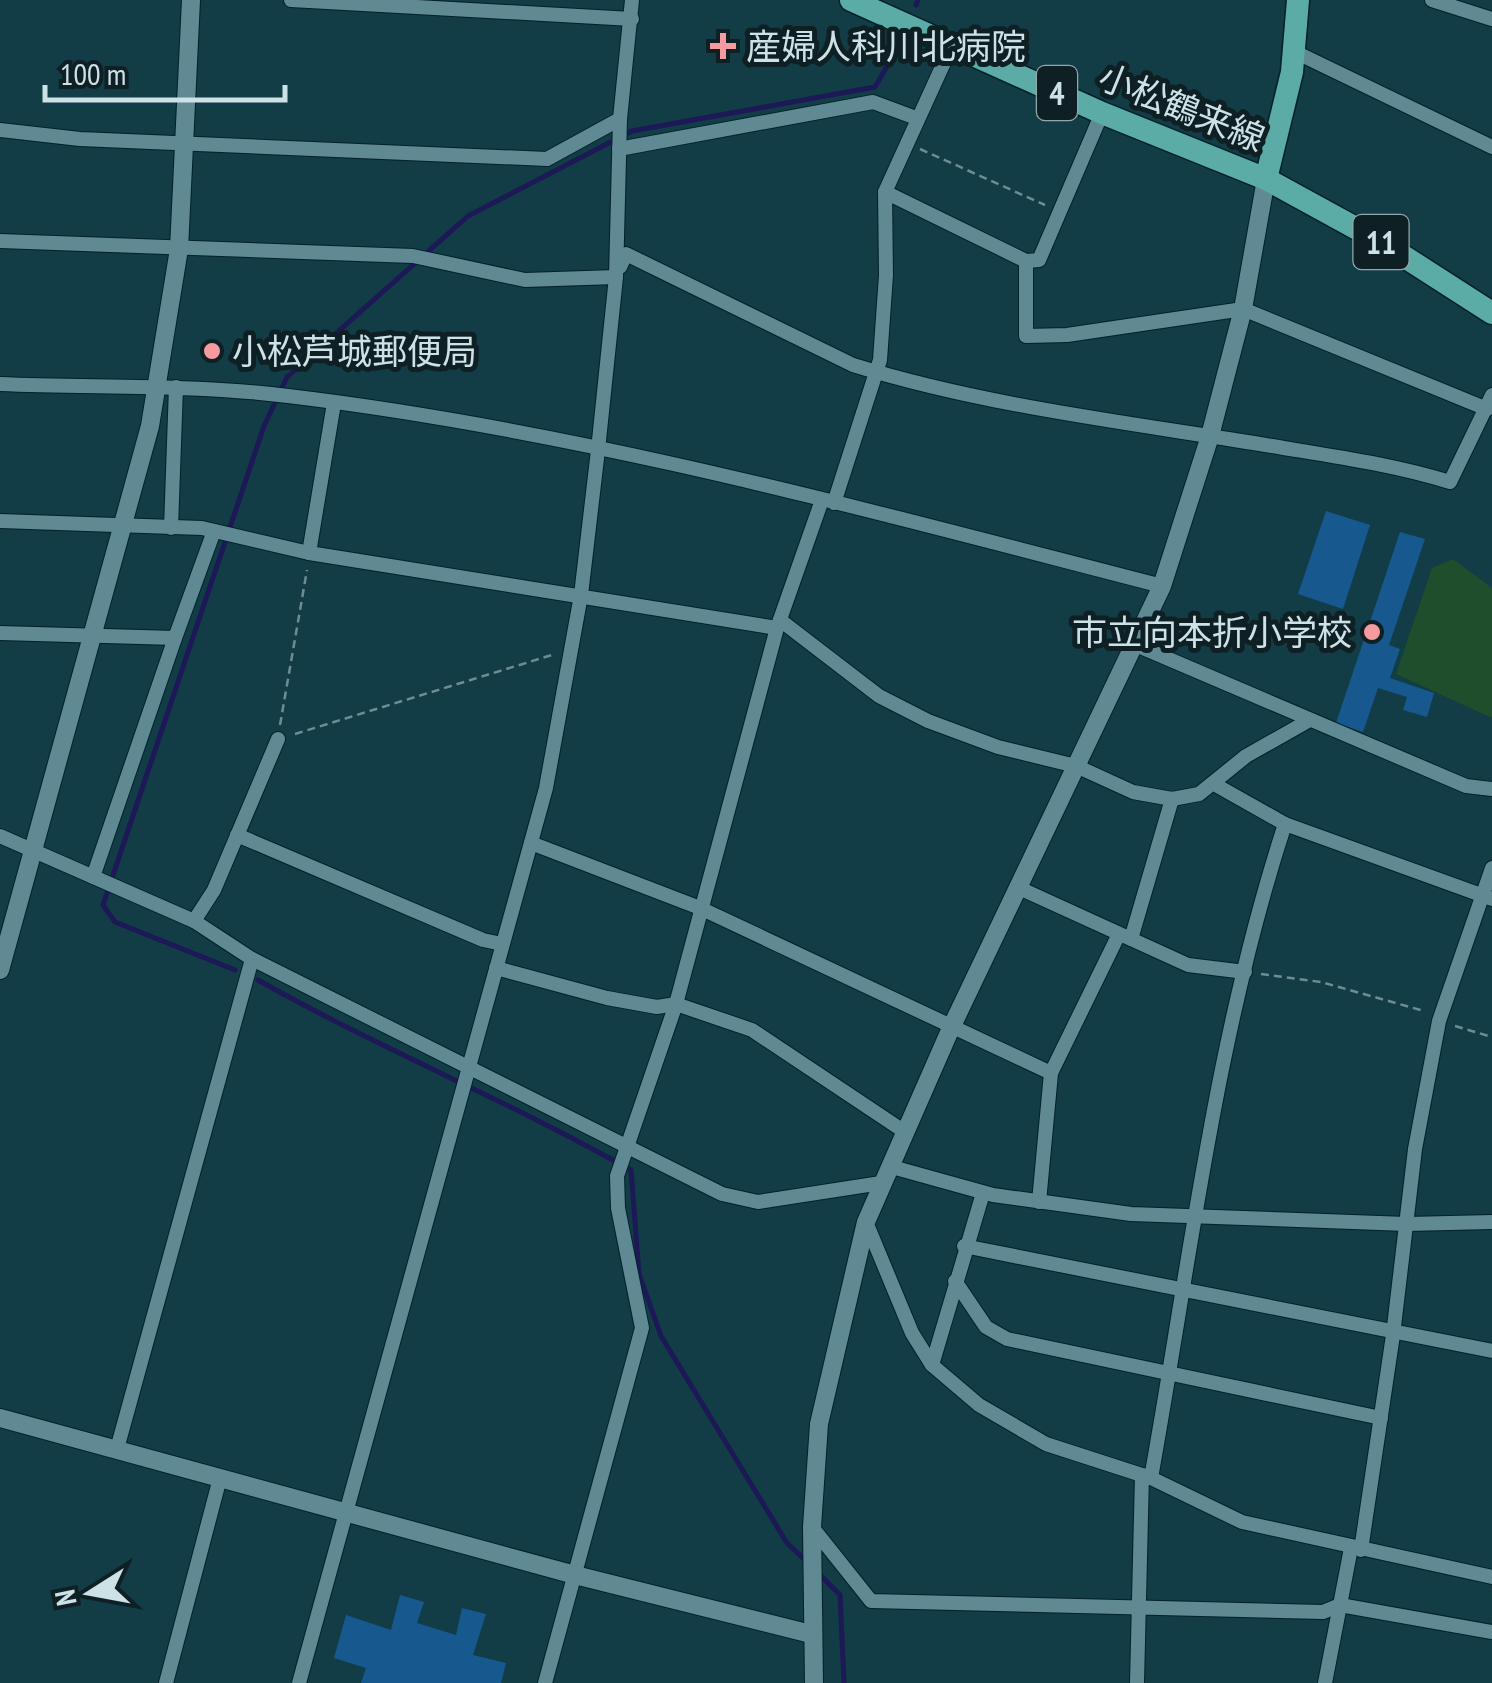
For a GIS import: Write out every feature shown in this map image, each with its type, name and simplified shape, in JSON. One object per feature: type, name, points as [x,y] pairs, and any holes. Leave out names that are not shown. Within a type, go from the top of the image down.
[{"type":"main road","name":"小松鶴来線","points":[[851,0],[1102,114],[1266,179],[1292,72],[1298,0]]},
{"type":"main road","name":"11","points":[[1266,179],[1383,242],[1492,313]]},
{"type":"street","points":[[172,528],[166,387],[179,248],[192,0]]},
{"type":"street","points":[[291,0],[632,19]]},
{"type":"street","points":[[299,1683],[531,842],[581,595],[616,277],[620,124],[632,0]]},
{"type":"street","points":[[1432,0],[1492,19]]},
{"type":"street","points":[[545,1683],[642,1328],[616,1176],[676,1004],[779,624],[876,372],[884,330],[885,192],[952,44]]},
{"type":"street","points":[[1291,50],[1492,147]]},
{"type":"street","points":[[620,147],[873,102],[916,118]]},
{"type":"street","points":[[885,192],[1026,260],[1039,260],[1102,114]]},
{"type":"street","points":[[0,130],[185,143],[546,159],[620,124]]},
{"type":"street","points":[[814,1683],[812,1527],[819,1424],[866,1222],[951,1028],[1162,586],[1210,436],[1243,309],[1266,179]]},
{"type":"street","points":[[0,241],[413,256],[524,280],[616,277]]},
{"type":"street","points":[[616,277],[626,254],[876,372],[1059,412],[1392,464],[1450,482],[1490,402],[1243,309],[1068,336],[1026,336],[1026,260]]},
{"type":"street","points":[[0,384],[166,387],[334,402],[598,450],[828,502],[1162,586]]},
{"type":"street","points":[[0,970],[122,527],[166,387]]},
{"type":"street","points":[[310,553],[334,402]]},
{"type":"street","points":[[0,521],[172,528],[223,534],[310,553],[779,624],[879,696],[928,721],[998,747],[1076,766],[1134,792],[1172,799],[1198,794],[1246,756],[1308,721]]},
{"type":"street","points":[[96,878],[175,638],[223,534]]},
{"type":"street","points":[[0,633],[175,638]]},
{"type":"street","points":[[1136,645],[1466,786],[1492,790]]},
{"type":"street","points":[[194,922],[238,835],[278,739]]},
{"type":"street","points":[[1214,784],[1285,824],[1487,897]]},
{"type":"street","points":[[1039,1202],[1051,1074],[1125,937],[1172,799]]},
{"type":"street","points":[[1137,1683],[1147,1477],[1245,972],[1285,824]]},
{"type":"street","points":[[238,835],[483,940],[502,944]]},
{"type":"street","points":[[0,836],[194,922],[252,958],[626,1152],[722,1194],[758,1202],[881,1183]]},
{"type":"street","points":[[531,842],[700,908],[1051,1074]]},
{"type":"street","points":[[1324,1683],[1356,1549],[1381,1418],[1415,1149],[1440,1018],[1487,897],[1492,868]]},
{"type":"street","points":[[1017,887],[1188,965],[1245,972]]},
{"type":"street","points":[[117,1449],[123,1412],[252,958]]},
{"type":"street","points":[[496,968],[607,998],[657,1007],[676,1004],[752,1030],[905,1132]]},
{"type":"street","points":[[892,1167],[983,1193],[1131,1214],[1406,1224],[1492,1222]]},
{"type":"street","points":[[932,1366],[964,1246],[983,1193]]},
{"type":"street","points":[[866,1222],[912,1334],[932,1366],[979,1405],[1046,1444],[1147,1477],[1242,1522],[1492,1576]]},
{"type":"street","points":[[964,1246],[1186,1287],[1393,1335],[1492,1351]]},
{"type":"street","points":[[955,1281],[986,1328],[1007,1339],[1381,1418]]},
{"type":"street","points":[[0,1418],[575,1575],[811,1634]]},
{"type":"street","points":[[166,1683],[220,1478]]},
{"type":"street","points":[[812,1527],[871,1601],[1323,1612],[1340,1605],[1492,1632]]},
{"type":"path","points":[[906,142],[1060,212]]},
{"type":"path","points":[[310,553],[278,739],[570,649]]},
{"type":"path","points":[[1245,972],[1321,982],[1492,1036]]},
{"type":"green space","points":[[1453,559],[1492,588],[1492,718],[1396,674],[1432,568]]},
{"type":"building","points":[[1326,511],[1370,525],[1343,609],[1298,594]]},
{"type":"building","points":[[1400,532],[1425,539],[1389,645],[1400,649],[1390,678],[1434,693],[1427,717],[1403,710],[1407,697],[1378,688],[1363,732],[1336,723]]},
{"type":"building","points":[[400,1595],[424,1602],[417,1623],[456,1635],[462,1608],[486,1614],[473,1655],[506,1663],[501,1683],[361,1683],[366,1668],[334,1658],[346,1615],[391,1630]]},
{"type":"waterway","points":[[916,5],[918,0]]},
{"type":"waterway","points":[[235,970],[115,922],[103,905],[264,426],[287,377],[468,216],[632,131],[875,87],[900,44]]},
{"type":"waterway","points":[[258,980],[631,1170],[639,1274],[661,1336],[787,1543],[806,1561]]},
{"type":"waterway","points":[[817,1572],[840,1595],[844,1683]]},
{"type":"place","name":"産婦人科川北病院","points":[[723,46]]},
{"type":"place","name":"小松芦城郵便局","points":[[212,351]]},
{"type":"place","name":"市立向本折小学校","points":[[1372,632]]}]
